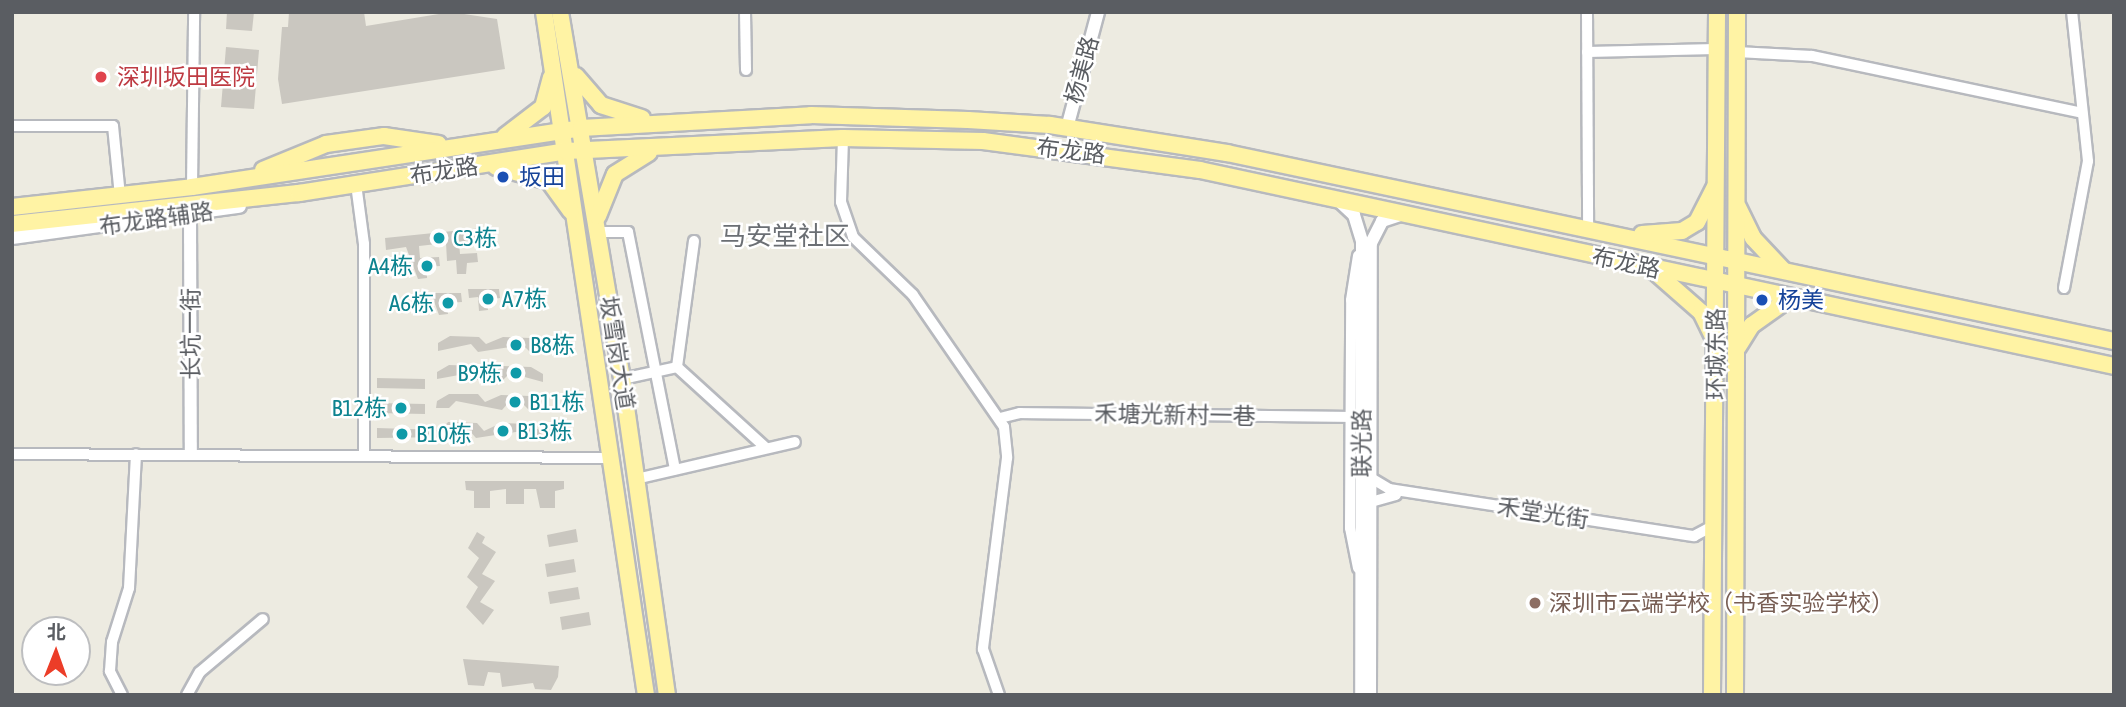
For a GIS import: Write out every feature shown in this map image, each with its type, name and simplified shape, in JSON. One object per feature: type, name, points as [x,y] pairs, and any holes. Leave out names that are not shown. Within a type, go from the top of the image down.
[{"type":"main road","name":"坂雪岗大道","points":[[544,12],[646,695]]},
{"type":"main road","name":"坂雪岗大道","points":[[560,12],[622,379],[667,695]]},
{"type":"main road","name":"环城东路","points":[[1712,695],[1716,525],[1717,12]]},
{"type":"main road","name":"环城东路","points":[[1735,695],[1737,12]]},
{"type":"main road","points":[[493,142],[520,129],[543,107],[551,82],[551,50]]},
{"type":"main road","points":[[570,64],[601,105],[667,122]]},
{"type":"main road","name":"布龙路","points":[[12,207],[192,187],[581,128],[811,114],[1067,128],[1227,153],[1588,226],[2114,341]]},
{"type":"main road","name":"布龙路","points":[[12,224],[299,193],[566,152],[585,154],[672,146],[843,138],[1060,149],[1338,199],[1651,269],[2114,366]]},
{"type":"main road","points":[[596,229],[615,174],[644,155],[672,146]]},
{"type":"main road","points":[[479,165],[549,181],[562,193],[577,225]]},
{"type":"main road","points":[[1628,236],[1682,231],[1697,222],[1717,185]]},
{"type":"main road","name":"布龙路辅路","points":[[12,237],[190,216],[299,193]]},
{"type":"main road","points":[[1737,205],[1753,238],[1783,270]]},
{"type":"main road","points":[[1651,269],[1701,312],[1716,345]]},
{"type":"main road","points":[[1736,353],[1752,325],[1790,298]]},
{"type":"main road","points":[[639,695],[642,673]]},
{"type":"street","points":[[192,187],[194,12]]},
{"type":"street","points":[[745,12],[746,70]]},
{"type":"street","name":"杨美路","points":[[1067,128],[1098,12]]},
{"type":"street","points":[[1587,12],[1588,226]]},
{"type":"street","points":[[2064,288],[2088,162],[2072,12]]},
{"type":"street","points":[[1587,52],[1717,49]]},
{"type":"street","points":[[1737,52],[1812,56],[2082,113]]},
{"type":"street","points":[[12,126],[113,127],[120,196]]},
{"type":"street","points":[[843,138],[841,202],[853,237],[913,295],[1000,418],[1007,458],[983,649],[999,695]]},
{"type":"street","points":[[356,184],[363,244],[364,457]]},
{"type":"street","name":"联光路","points":[[1338,199],[1353,215],[1362,242],[1361,695]]},
{"type":"street","name":"联光路","points":[[1370,695],[1371,243],[1382,221],[1407,215]]},
{"type":"street","name":"长坑一街","points":[[190,216],[191,452]]},
{"type":"street","points":[[596,229],[628,232],[675,469]]},
{"type":"street","points":[[677,368],[694,242]]},
{"type":"street","points":[[1361,583],[1350,528],[1350,417],[1351,300],[1362,242]]},
{"type":"street","points":[[622,379],[677,368]]},
{"type":"street","points":[[677,368],[766,449]]},
{"type":"street","name":"禾塘光新村一巷","points":[[1000,418],[1020,413],[1350,417]]},
{"type":"street","points":[[636,479],[795,442]]},
{"type":"street","points":[[12,454],[191,452],[364,457],[610,458]]},
{"type":"street","points":[[122,695],[110,671],[112,642],[129,588],[136,454]]},
{"type":"street","name":"禾堂光街","points":[[1371,478],[1389,489],[1694,536],[1716,525]]},
{"type":"street","points":[[1371,502],[1390,494],[1696,541],[1715,552]]},
{"type":"street","points":[[187,695],[200,672],[262,619]]},
{"type":"building","points":[[227,12],[254,12],[252,31],[226,29]]},
{"type":"building","points":[[289,12],[364,12],[366,26],[451,12],[497,19],[505,69],[282,104],[278,79],[282,27],[288,27]]},
{"type":"building","points":[[226,47],[259,50],[254,109],[221,107]]},
{"type":"building","points":[[492,227],[493,238],[459,242],[460,254],[477,253],[478,262],[467,263],[466,274],[457,274],[456,260],[447,261],[446,243],[419,246],[420,258],[439,257],[440,266],[427,267],[427,278],[418,279],[406,247],[386,250],[385,238]]},
{"type":"building","name":"A7栋","points":[[468,289],[499,289],[500,298],[488,300],[488,310],[479,311],[478,297],[469,298]]},
{"type":"building","name":"A6栋","points":[[431,293],[461,293],[462,302],[448,303],[448,314],[439,315]]},
{"type":"building","name":"B8栋","points":[[450,336],[479,337],[486,344],[503,337],[531,338],[543,346],[543,353],[531,353],[523,345],[478,352],[471,344],[438,351],[438,343]]},
{"type":"building","name":"B9栋","points":[[449,365],[478,366],[494,373],[502,366],[531,367],[543,374],[543,382],[510,373],[502,381],[477,380],[470,373],[437,379],[437,372]]},
{"type":"building","points":[[377,378],[425,379],[425,389],[377,388]]},
{"type":"building","name":"B11栋","points":[[449,394],[478,394],[485,402],[501,395],[530,396],[542,403],[542,410],[529,410],[522,403],[509,402],[502,410],[456,401],[449,408],[436,408],[437,401]]},
{"type":"building","name":"B12栋","points":[[377,403],[425,404],[425,414],[376,413]]},
{"type":"building","name":"B13栋","points":[[448,422],[477,423],[484,431],[501,423],[530,424],[542,432],[541,439],[529,439],[522,431],[476,438],[469,430],[456,430],[448,437],[377,438],[377,428],[441,430]]},
{"type":"building","points":[[465,481],[564,481],[564,489],[555,491],[555,508],[540,508],[536,489],[524,489],[524,504],[506,504],[506,489],[490,491],[490,508],[474,508],[474,491],[466,490]]},
{"type":"building","points":[[576,529],[578,542],[549,547],[547,535]]},
{"type":"building","points":[[477,532],[485,537],[482,543],[496,552],[482,574],[495,581],[480,602],[494,610],[483,625],[466,607],[478,587],[467,577],[479,558],[468,548]]},
{"type":"building","points":[[574,559],[576,572],[547,577],[545,564]]},
{"type":"building","points":[[578,587],[580,599],[550,604],[548,592]]},
{"type":"building","points":[[589,612],[591,625],[562,630],[560,617]]},
{"type":"building","points":[[463,659],[559,666],[558,677],[551,690],[535,689],[533,683],[502,687],[500,673],[488,672],[484,686],[468,685]]},
{"type":"place","name":"深圳坂田医院","points":[[101,77]]},
{"type":"place","name":"坂田","points":[[503,177]]},
{"type":"place","name":"C3栋","points":[[439,238]]},
{"type":"place","name":"A4栋","points":[[427,266]]},
{"type":"place","name":"A7栋","points":[[488,299]]},
{"type":"place","name":"杨美","points":[[1762,300]]},
{"type":"place","name":"A6栋","points":[[448,303]]},
{"type":"place","name":"B8栋","points":[[516,345]]},
{"type":"place","name":"B9栋","points":[[516,373]]},
{"type":"place","name":"B11栋","points":[[515,402]]},
{"type":"place","name":"B12栋","points":[[401,408]]},
{"type":"place","name":"B13栋","points":[[503,431]]},
{"type":"place","name":"B10栋","points":[[402,434]]},
{"type":"place","name":"深圳市云端学校（书香实验学校）","points":[[1535,603]]},
{"type":"district","name":"马安堂社区","points":[[785,237]]}]
